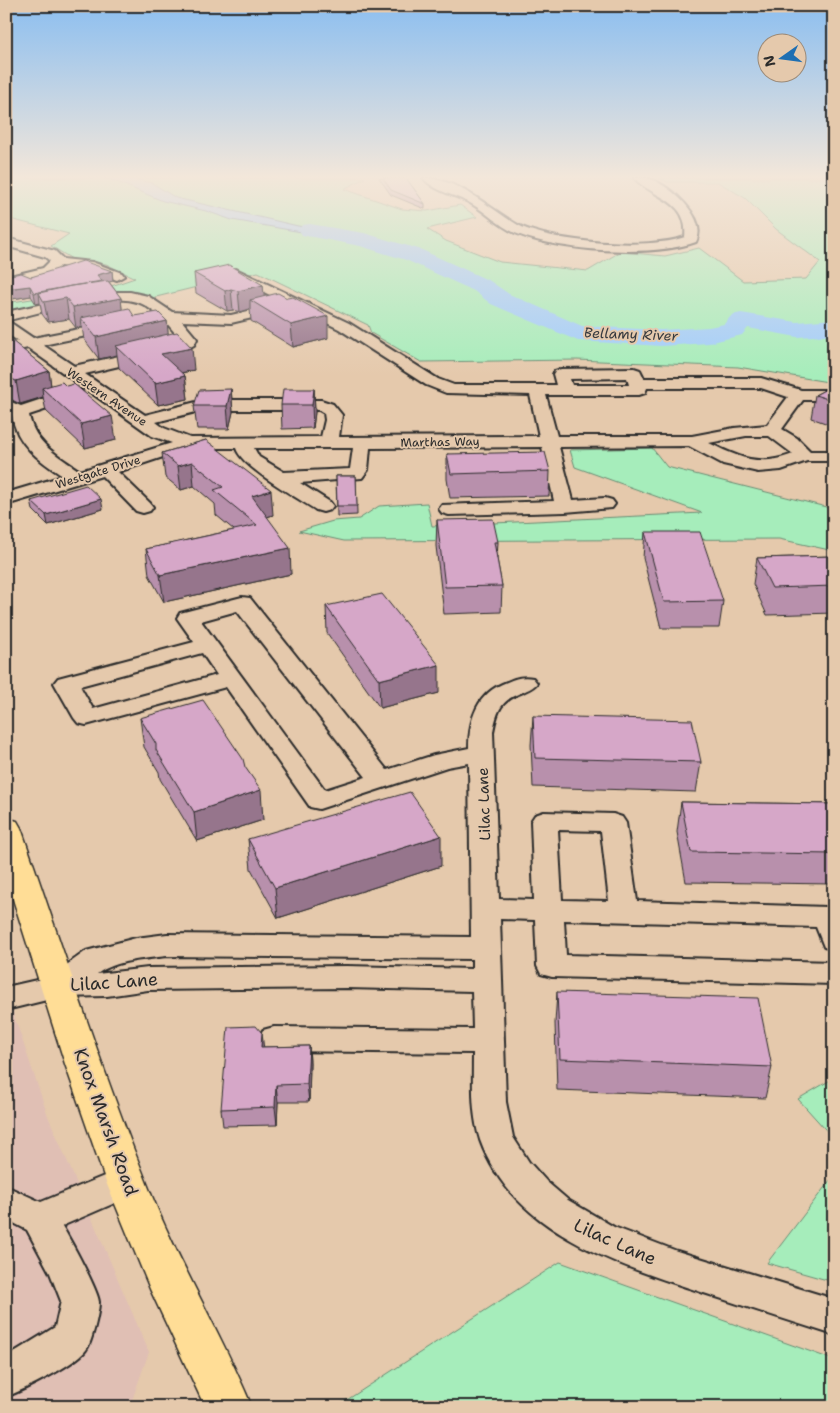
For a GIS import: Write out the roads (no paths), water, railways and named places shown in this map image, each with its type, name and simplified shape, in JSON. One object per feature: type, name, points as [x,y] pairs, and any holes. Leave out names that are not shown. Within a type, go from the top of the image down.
[{"type":"main road","name":"Knox Marsh Road","points":[[6,828],[126,1182],[172,1288],[229,1407]]},
{"type":"street","points":[[13,244],[50,254],[56,258],[57,262]]},
{"type":"street","points":[[597,244],[648,248],[677,244]]},
{"type":"street","points":[[57,262],[92,266],[117,276]]},
{"type":"street","points":[[6,281],[48,271],[57,262]]},
{"type":"street","points":[[234,273],[344,326],[442,387],[464,391],[639,390],[637,383],[761,383],[785,389],[798,395],[834,396]]},
{"type":"street","points":[[6,317],[50,306],[113,296],[129,296],[142,299],[159,308],[189,339],[185,345],[71,372]]},
{"type":"street","points":[[147,320],[167,316],[240,318],[297,303]]},
{"type":"street","points":[[6,348],[128,324]]},
{"type":"street","name":"Western Avenue","points":[[6,326],[158,432],[188,443]]},
{"type":"street","points":[[78,478],[31,442],[13,409],[93,388]]},
{"type":"street","points":[[537,391],[565,506]]},
{"type":"street","points":[[798,395],[772,431],[786,438],[805,456],[834,456]]},
{"type":"street","points":[[142,421],[178,410],[204,405],[321,405],[328,406],[333,410],[334,415],[329,442]]},
{"type":"street","name":"Marthas Way","points":[[188,443],[550,440],[692,441],[744,432],[772,431]]},
{"type":"street","name":"Marthas Way","points":[[692,441],[729,460],[758,467],[781,465],[805,456]]},
{"type":"street","points":[[243,442],[246,453],[253,460],[323,506]]},
{"type":"street","name":"Westgate Drive","points":[[6,499],[168,451],[188,443]]},
{"type":"street","points":[[280,478],[356,474],[360,470],[362,443]]},
{"type":"street","points":[[106,470],[144,506]]},
{"type":"street","points":[[448,509],[605,504]]},
{"type":"street","points":[[381,779],[242,603],[188,618],[319,801],[443,760],[482,754]]},
{"type":"street","points":[[208,645],[66,683],[86,718],[232,678]]},
{"type":"street","name":"Lilac Lane","points":[[525,683],[506,689],[488,704],[481,732],[487,908],[486,980],[490,1102],[495,1134],[507,1160],[526,1185],[552,1210],[585,1232],[624,1250],[834,1317]]},
{"type":"street","points":[[624,911],[613,823],[544,821],[552,966],[834,973]]},
{"type":"street","points":[[487,908],[827,917],[834,940]]},
{"type":"street","name":"Lilac Lane","points":[[59,986],[96,959],[136,949],[166,945],[486,948]]},
{"type":"street","name":"Lilac Lane","points":[[59,986],[107,985],[148,979],[347,977],[486,980]]},
{"type":"street","points":[[6,999],[59,986]]},
{"type":"street","points":[[274,1039],[488,1041]]},
{"type":"street","points":[[40,1219],[126,1182]]},
{"type":"street","points":[[6,1200],[40,1219],[65,1266],[80,1301],[72,1338],[46,1356],[6,1378]]},
{"type":"waterway","name":"Bellamy River","points":[[377,244],[414,255],[482,286],[500,299],[578,333],[661,338],[709,335],[733,330],[741,320],[797,330],[834,327]]}]
